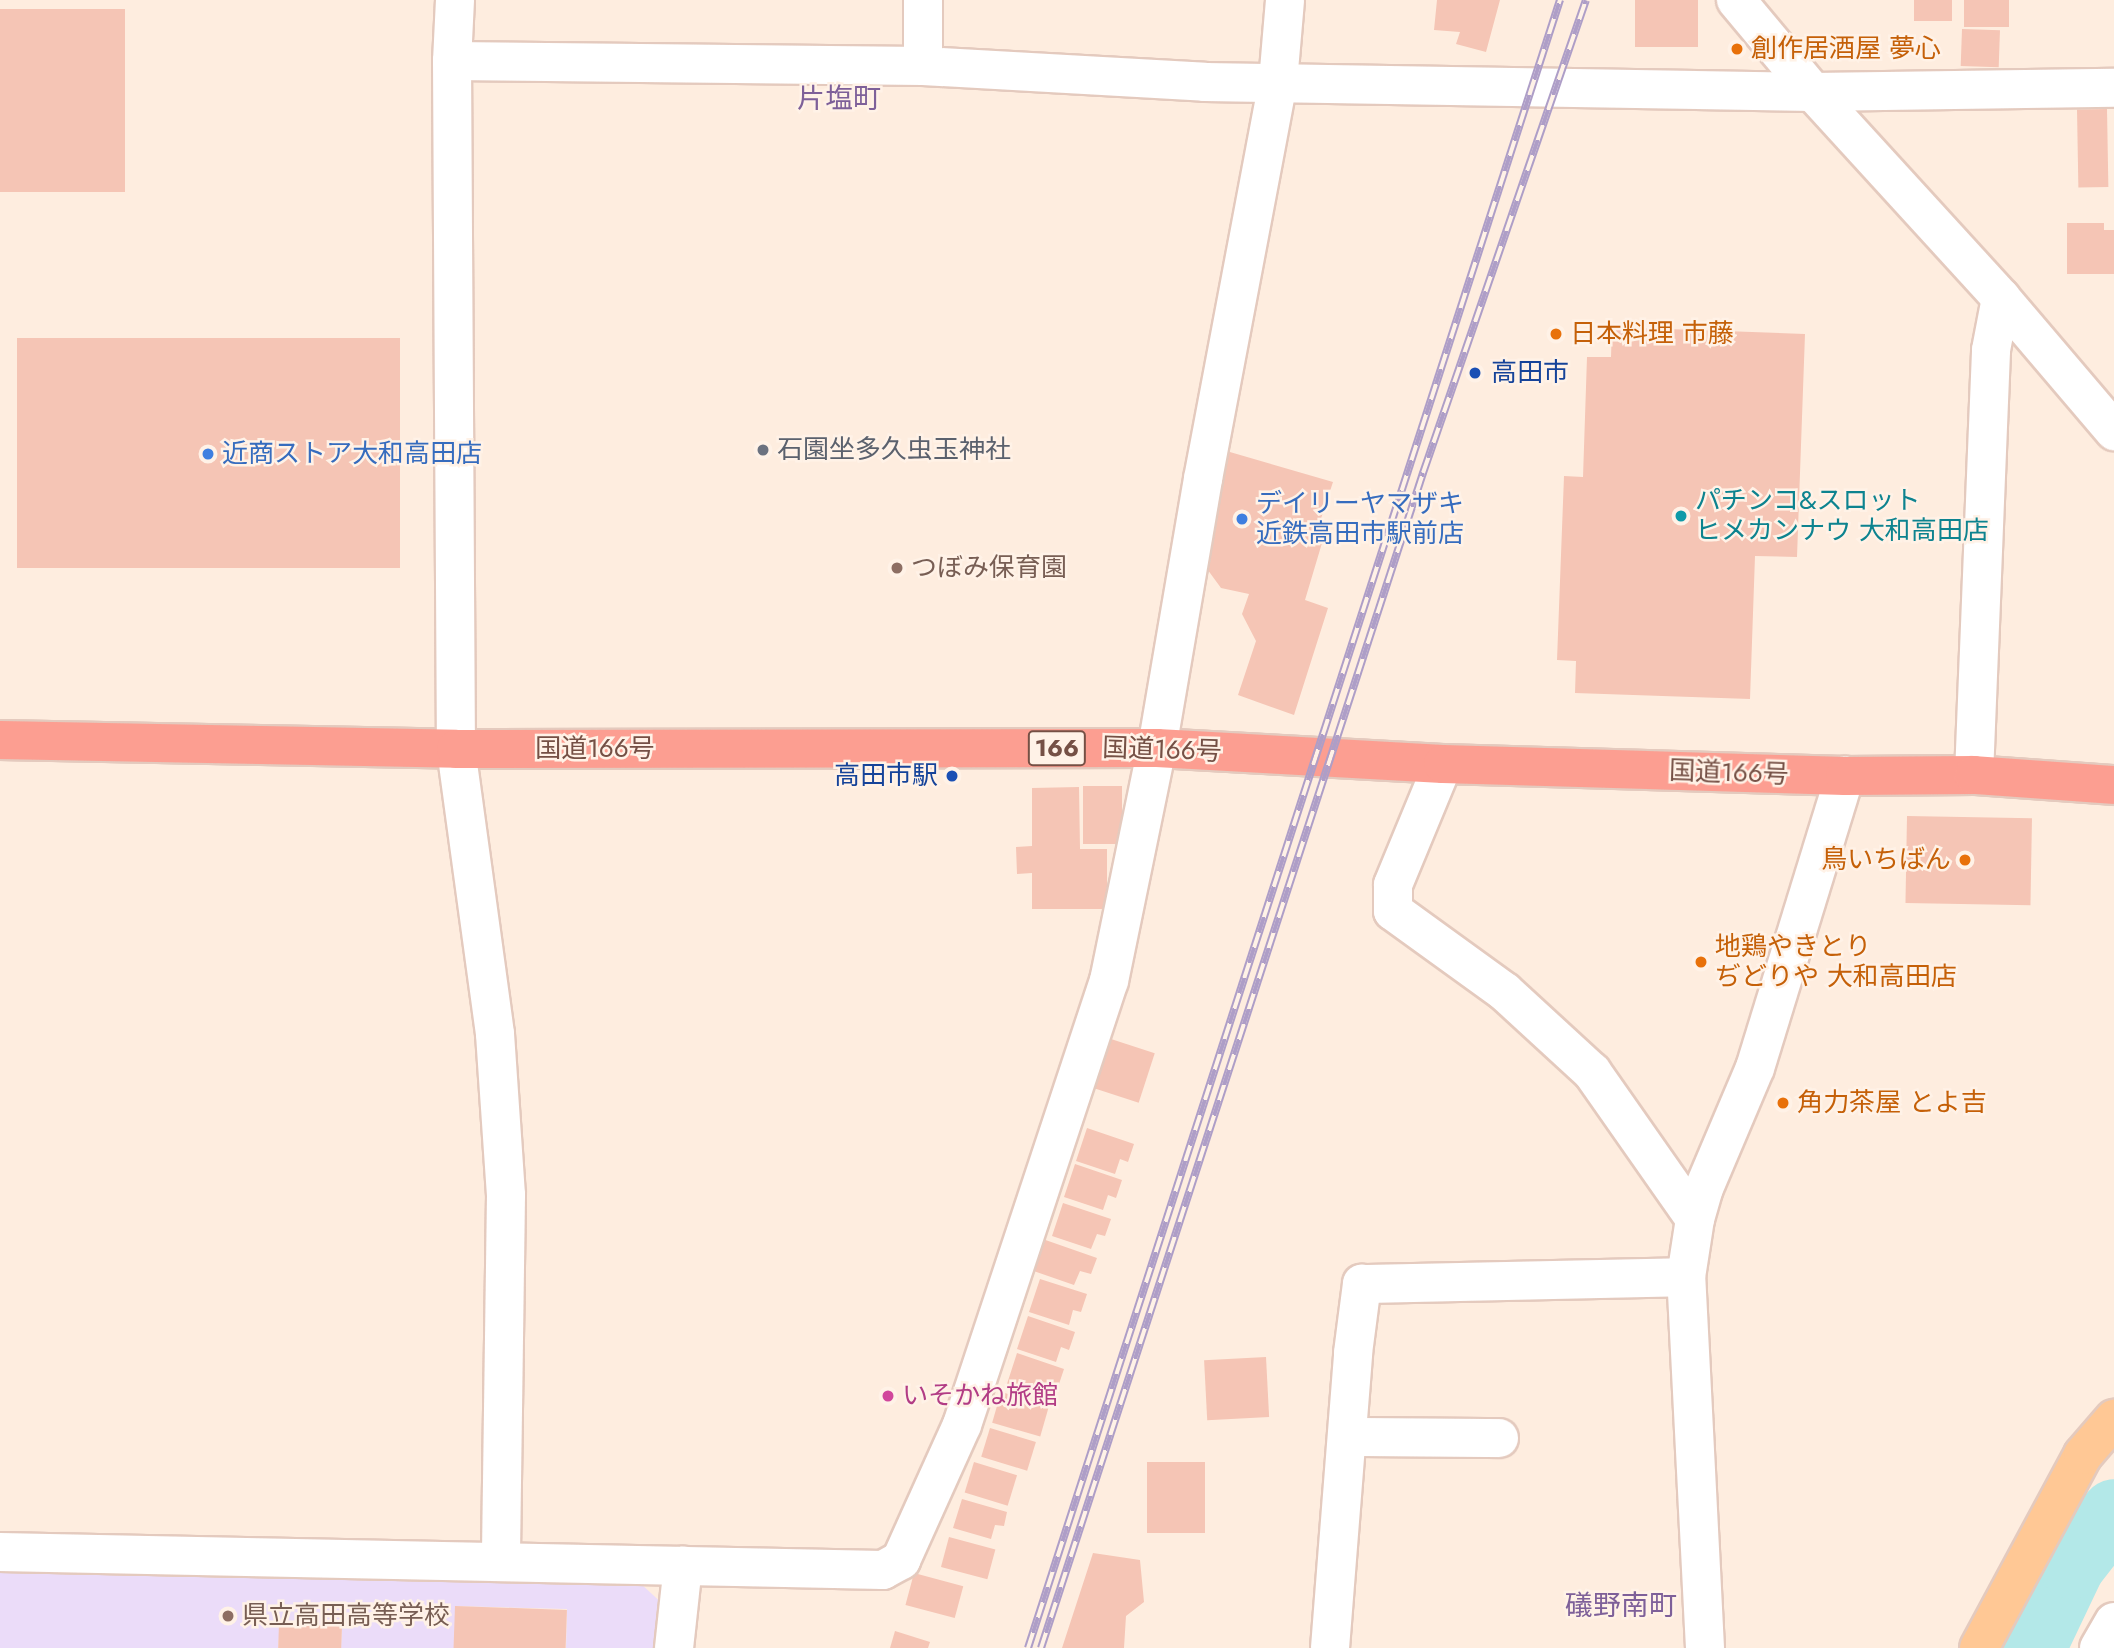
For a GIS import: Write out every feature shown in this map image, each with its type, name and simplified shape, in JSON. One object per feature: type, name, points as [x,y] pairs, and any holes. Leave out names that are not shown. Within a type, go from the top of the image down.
[{"type":"highway","name":"国道166号","points":[[0,740],[456,749],[1157,748],[1443,764],[1845,776],[1974,775],[2114,785]]},
{"type":"main road","points":[[1979,1648],[2083,1455],[2114,1419]]},
{"type":"street","points":[[455,0],[452,61],[456,749],[495,1034],[506,1195],[501,1561]]},
{"type":"street","points":[[923,0],[923,66]]},
{"type":"street","points":[[0,1552],[883,1570],[901,1560],[962,1425],[1109,981],[1157,748],[1278,82],[1286,0]]},
{"type":"street","points":[[1735,0],[1813,92],[2001,298],[2114,431]]},
{"type":"street","points":[[452,61],[923,66],[1206,82],[1813,92],[2114,88]]},
{"type":"street","points":[[1974,775],[1991,349],[2001,298]]},
{"type":"street","points":[[1443,764],[1393,885],[1393,911],[1505,992],[1592,1072],[1695,1219]]},
{"type":"street","points":[[1705,1648],[1686,1277],[1695,1219],[1704,1188],[1755,1068],[1845,776]]},
{"type":"street","points":[[1330,1648],[1362,1284],[1686,1277]]},
{"type":"street","points":[[1347,1437],[1499,1438]]},
{"type":"street","points":[[674,1648],[683,1565]]},
{"type":"street","points":[[2099,1648],[2114,1622]]},
{"type":"shaded area","name":"県立高田高等学校","points":[[0,1571],[641,1584],[664,1605],[660,1648],[566,1648],[567,1609],[456,1606],[455,1648],[341,1648],[342,1626],[280,1624],[278,1648],[0,1648]]},
{"type":"building","points":[[1437,0],[1500,0],[1486,52],[1456,44],[1460,32],[1434,30]]},
{"type":"building","points":[[1635,0],[1698,0],[1698,47],[1635,47]]},
{"type":"building","points":[[1914,0],[1952,0],[1952,21],[1914,21]]},
{"type":"building","points":[[1964,0],[2009,0],[2009,27],[1964,27]]},
{"type":"building","points":[[0,9],[125,9],[125,192],[0,192]]},
{"type":"building","points":[[1962,29],[2000,30],[1999,67],[1961,66]]},
{"type":"building","points":[[2107,109],[2108,187],[2078,188],[2077,110]]},
{"type":"building","points":[[2067,223],[2104,223],[2104,230],[2114,230],[2114,274],[2067,274]]},
{"type":"building","name":"パチンコ&スロット ヒメカンナウ 大和高田店","points":[[1612,327],[1805,334],[1797,557],[1755,556],[1750,699],[1575,693],[1576,661],[1557,660],[1564,476],[1583,477],[1587,357],[1611,357]]},
{"type":"building","name":"近商ストア大和高田店","points":[[17,338],[400,338],[400,568],[17,568]]},
{"type":"building","points":[[1223,450],[1333,482],[1314,540],[1322,543],[1305,600],[1328,608],[1294,715],[1238,695],[1256,641],[1242,614],[1249,594],[1221,588],[1202,562]]},
{"type":"building","points":[[1083,786],[1122,786],[1122,844],[1083,844]]},
{"type":"building","points":[[1079,787],[1080,849],[1107,849],[1107,909],[1032,909],[1032,873],[1017,874],[1016,847],[1032,846],[1032,788]]},
{"type":"building","name":"鳥いちばん","points":[[1907,816],[2032,818],[2030,905],[1905,903]]},
{"type":"building","points":[[1111,1039],[1155,1053],[1139,1103],[1095,1088]]},
{"type":"building","points":[[1087,1128],[1134,1144],[1128,1162],[1120,1159],[1115,1174],[1076,1161]]},
{"type":"building","points":[[1075,1164],[1122,1180],[1116,1198],[1108,1195],[1103,1210],[1064,1197]]},
{"type":"building","points":[[1063,1203],[1111,1219],[1105,1236],[1097,1234],[1091,1249],[1052,1236]]},
{"type":"building","points":[[1034,1236],[1097,1258],[1091,1274],[1080,1271],[1074,1285],[1025,1268]]},
{"type":"building","points":[[1040,1279],[1087,1294],[1081,1312],[1073,1310],[1069,1325],[1029,1312]]},
{"type":"building","points":[[1028,1316],[1075,1332],[1069,1350],[1061,1347],[1056,1362],[1017,1349]]},
{"type":"building","points":[[1017,1353],[1064,1369],[1058,1387],[1050,1384],[1045,1399],[1006,1387]]},
{"type":"building","points":[[1266,1357],[1269,1417],[1207,1420],[1204,1360]]},
{"type":"building","points":[[1001,1392],[1049,1406],[1040,1437],[992,1423]]},
{"type":"building","points":[[990,1428],[1036,1442],[1027,1471],[981,1457]]},
{"type":"building","points":[[974,1462],[1017,1475],[1008,1506],[965,1493]]},
{"type":"building","points":[[1147,1462],[1205,1462],[1205,1533],[1147,1533]]},
{"type":"building","points":[[962,1499],[1007,1512],[1004,1526],[995,1525],[991,1539],[953,1528]]},
{"type":"building","points":[[949,1537],[995,1549],[987,1579],[941,1567]]},
{"type":"building","points":[[1093,1553],[1140,1560],[1144,1602],[1126,1616],[1124,1648],[1062,1648]]},
{"type":"building","points":[[914,1573],[963,1586],[955,1618],[905,1605]]},
{"type":"building","points":[[455,1606],[567,1610],[566,1648],[454,1648]]},
{"type":"building","points":[[279,1624],[342,1626],[341,1648],[278,1648]]},
{"type":"building","points":[[895,1631],[930,1642],[928,1648],[890,1648]]},
{"type":"waterway","points":[[2033,1648],[2072,1566],[2114,1512]]},
{"type":"railway","points":[[1028,1648],[1560,0]]},
{"type":"railway","points":[[1041,1648],[1423,473],[1586,0]]},
{"type":"place","name":"創作居酒屋 夢心","points":[[1737,49]]},
{"type":"place","name":"日本料理 市藤","points":[[1556,334]]},
{"type":"place","name":"高田市","points":[[1475,373]]},
{"type":"place","name":"石園坐多久虫玉神社","points":[[763,450]]},
{"type":"place","name":"近商ストア大和高田店","points":[[208,454]]},
{"type":"place","name":"パチンコ&スロット ヒメカンナウ 大和高田店","points":[[1681,516]]},
{"type":"place","name":"デイリーヤマザキ 近鉄高田市駅前店","points":[[1242,519]]},
{"type":"place","name":"つぼみ保育園","points":[[897,568]]},
{"type":"place","name":"高田市駅","points":[[952,776]]},
{"type":"place","name":"鳥いちばん","points":[[1965,860]]},
{"type":"place","name":"地鶏やきとり ぢどりや 大和高田店","points":[[1701,962]]},
{"type":"place","name":"角力茶屋 とよ吉","points":[[1783,1103]]},
{"type":"place","name":"いそかね旅館","points":[[888,1396]]},
{"type":"place","name":"県立高田高等学校","points":[[228,1616]]},
{"type":"district","name":"片塩町","points":[[839,99]]},
{"type":"district","name":"礒野南町","points":[[1621,1606]]}]
